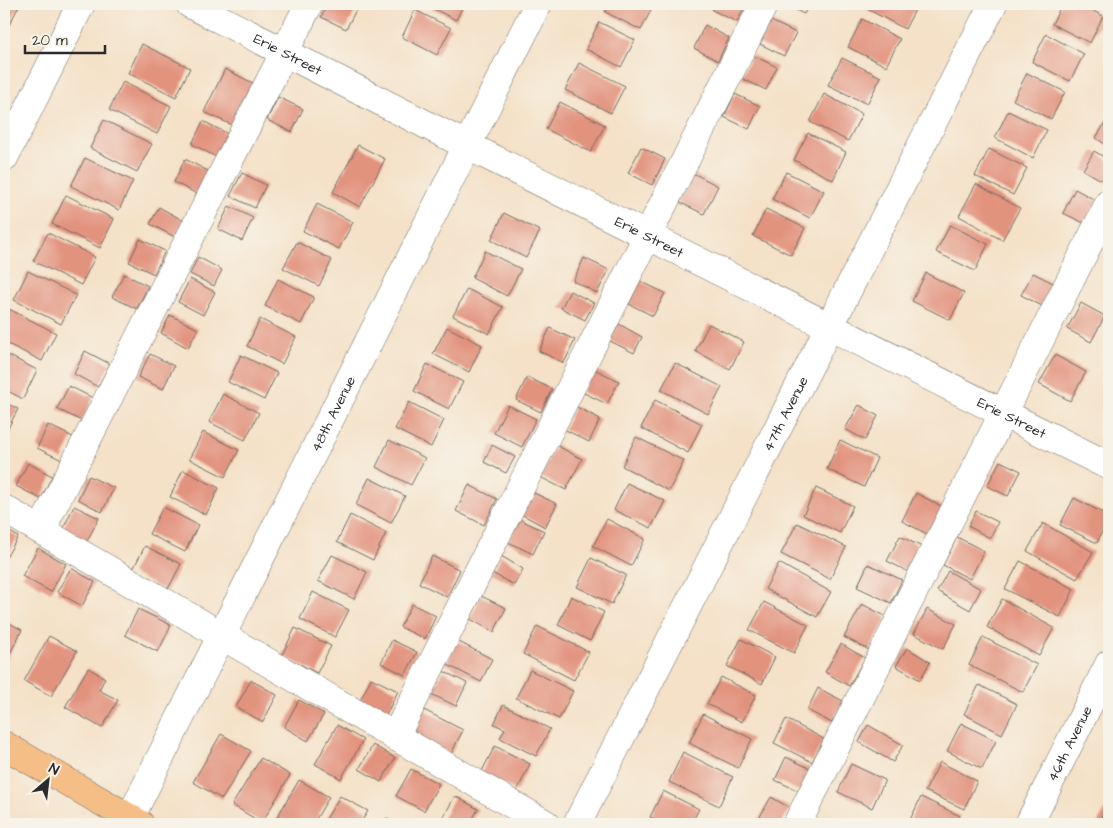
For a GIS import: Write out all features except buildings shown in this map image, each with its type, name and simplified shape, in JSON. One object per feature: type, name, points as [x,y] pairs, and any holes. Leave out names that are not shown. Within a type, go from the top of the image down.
[{"type":"main road","points":[[4,745],[133,822]]},
{"type":"street","points":[[4,158],[81,4]]},
{"type":"street","name":"Erie Street","points":[[190,4],[466,145],[1109,466]]},
{"type":"street","points":[[41,530],[310,4]]},
{"type":"street","name":"48th Avenue","points":[[133,822],[221,635],[538,4]]},
{"type":"street","points":[[395,736],[764,4]]},
{"type":"street","name":"47th Avenue","points":[[577,824],[993,4]]},
{"type":"street","points":[[797,824],[1109,203]]},
{"type":"street","points":[[4,508],[546,824]]},
{"type":"street","name":"46th Avenue","points":[[1029,824],[1109,664]]}]
